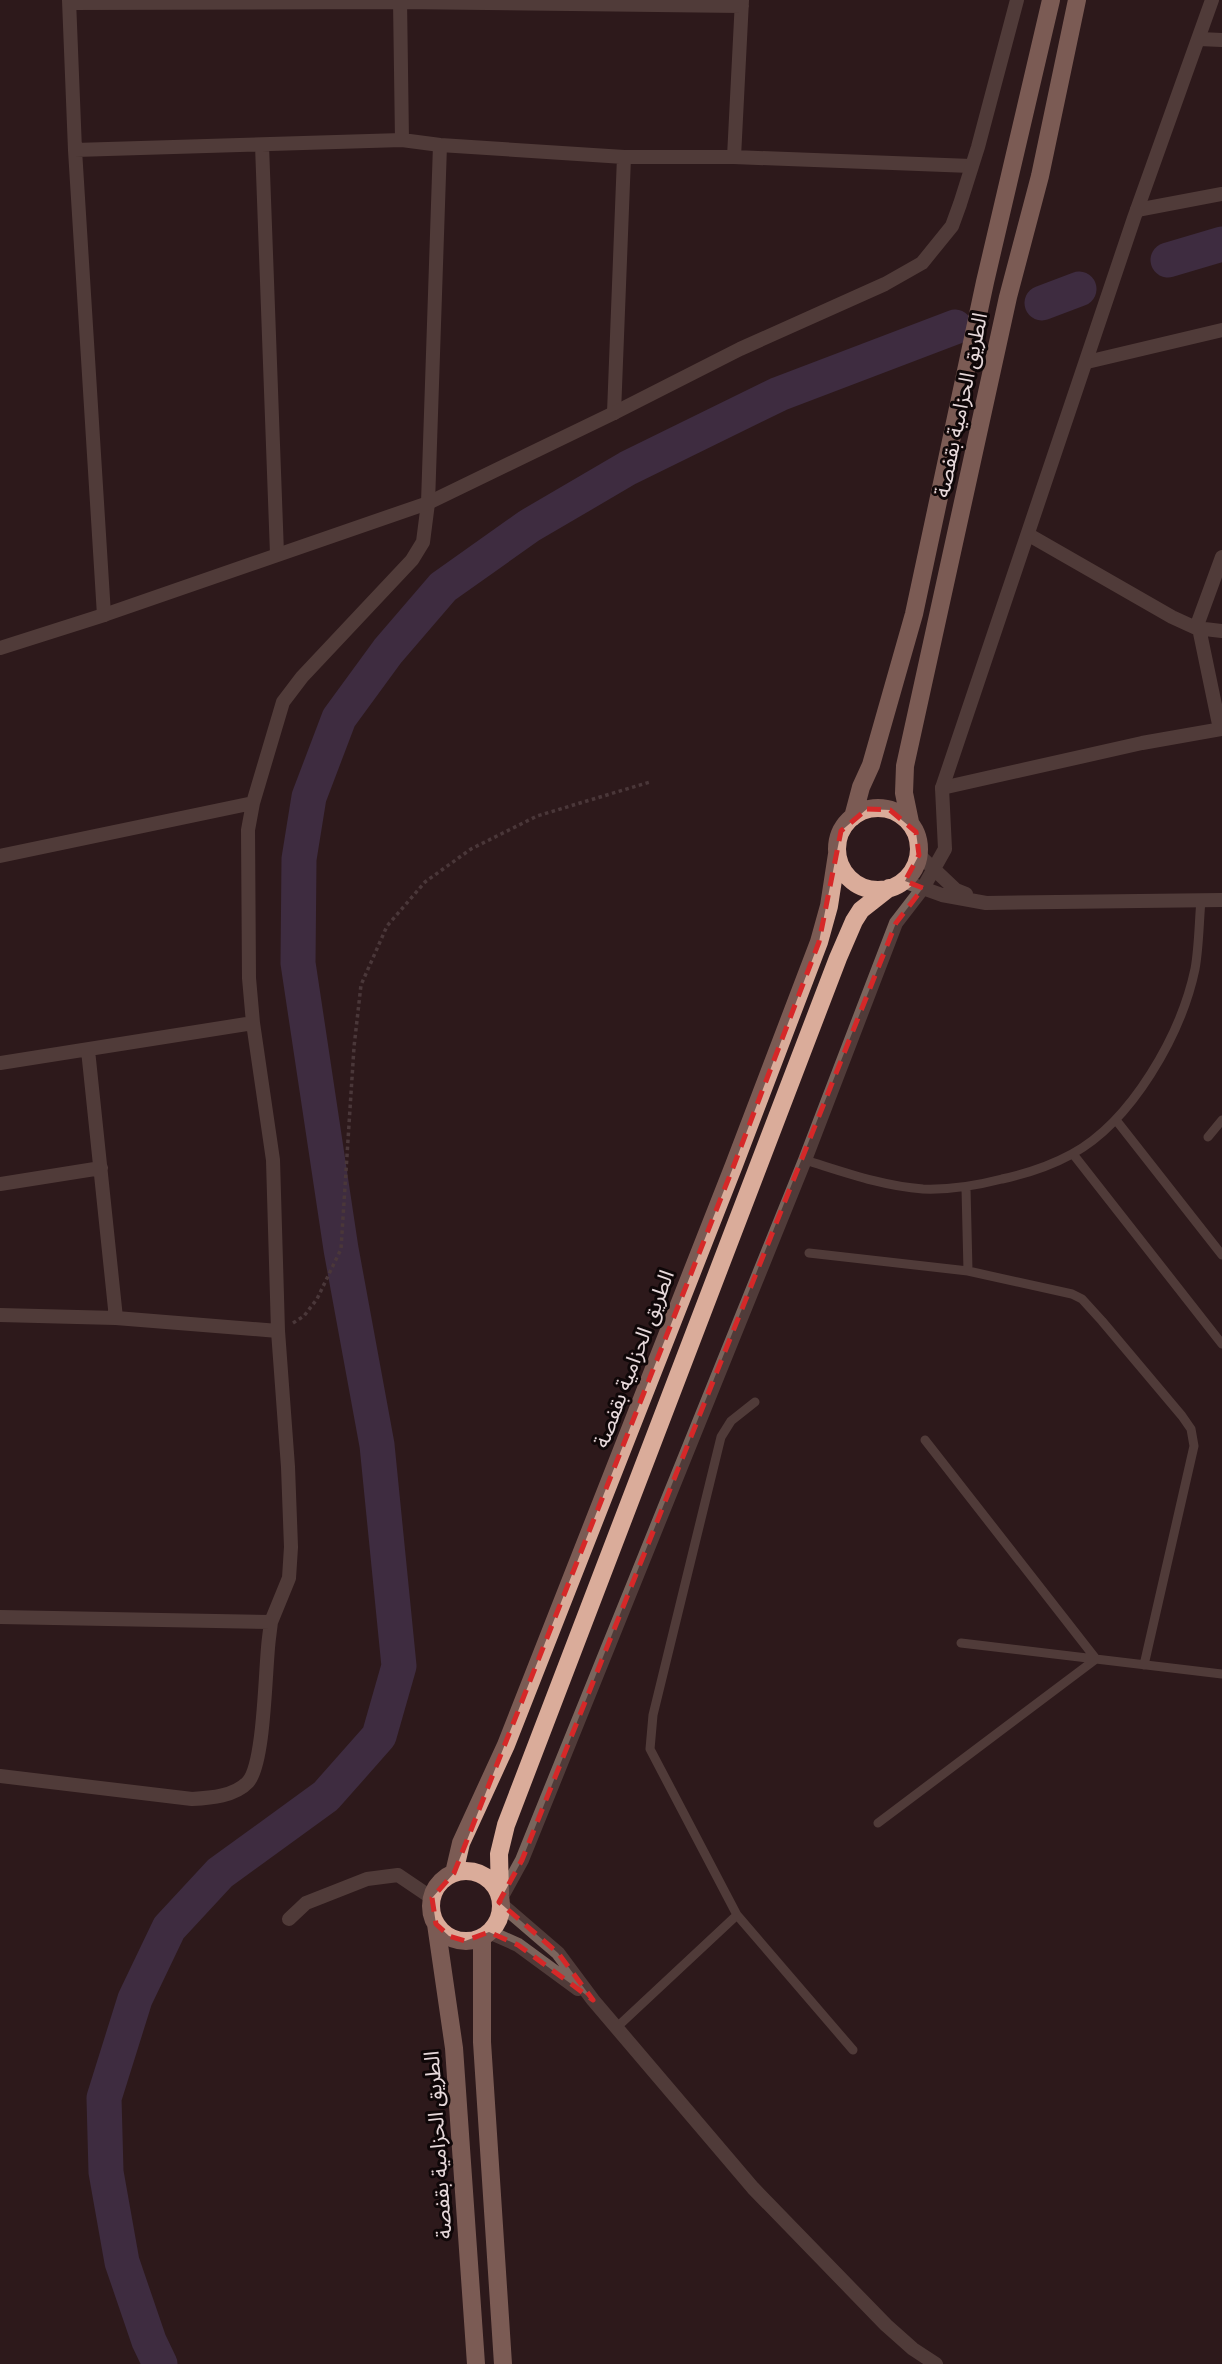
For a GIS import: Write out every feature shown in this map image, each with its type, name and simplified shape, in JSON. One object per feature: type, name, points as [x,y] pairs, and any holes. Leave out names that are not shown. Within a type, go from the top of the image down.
[{"type":"main road","name":"الطريق الحزامية بقفصة","points":[[853,817],[871,765],[914,614],[982,295],[1051,0]]},
{"type":"main road","name":"الطريق الحزامية بقفصة","points":[[910,822],[904,793],[905,766],[1008,297],[1040,176],[1077,0]]},
{"type":"main road","points":[[500,1899],[489,1879],[481,1874],[472,1871],[454,1873],[440,1883],[432,1898],[436,1924],[457,1939],[465,1941],[486,1934],[498,1919],[500,1899],[499,1854],[506,1825],[838,957],[861,910],[896,885],[915,866],[919,844],[910,822],[890,810],[867,809],[853,817],[841,831],[838,854],[841,866],[856,883],[866,888],[896,885]]},
{"type":"main road","name":"الطريق الحزامية بقفصة","points":[[454,1873],[461,1843],[511,1732],[730,1178],[820,942],[838,854]]},
{"type":"main road","name":"الطريق الحزامية بقفصة","points":[[436,1924],[454,2048],[476,2364]]},
{"type":"main road","points":[[486,1934],[482,2042],[503,2364]]},
{"type":"street","points":[[0,648],[104,615],[428,503],[740,349],[885,284],[922,263],[952,226],[1017,0]]},
{"type":"street","points":[[936,2364],[913,2349],[886,2325],[753,2188],[593,2000],[558,1954],[500,1899],[523,1860],[804,1160],[896,923],[935,870],[945,849],[942,788],[1137,210],[1212,0]]},
{"type":"street","points":[[400,1],[402,140]]},
{"type":"street","points":[[104,615],[75,150],[69,2],[742,3],[734,157]]},
{"type":"street","points":[[1199,39],[1222,40]]},
{"type":"street","points":[[75,150],[402,140],[624,157],[734,157],[971,166]]},
{"type":"street","points":[[262,145],[277,554]]},
{"type":"street","points":[[0,1776],[192,1799],[213,1798],[247,1784],[257,1764],[271,1622],[289,1577],[291,1547],[278,1331],[273,1160],[249,978],[248,830],[253,803],[283,702],[302,677],[415,557],[423,542],[428,503],[440,145]]},
{"type":"street","points":[[614,413],[624,157]]},
{"type":"street","points":[[1137,210],[1222,194]]},
{"type":"street","points":[[1087,362],[1222,330]]},
{"type":"street","points":[[1029,535],[1172,617],[1197,628],[1222,631]]},
{"type":"street","points":[[942,788],[1142,743],[1221,729],[1197,628],[1222,557]]},
{"type":"street","points":[[0,856],[253,803]]},
{"type":"street","points":[[919,855],[956,890],[986,903]]},
{"type":"street","points":[[896,885],[923,888],[942,895],[986,903],[1222,900]]},
{"type":"street","points":[[0,1063],[253,1023]]},
{"type":"street","points":[[88,1050],[116,1318]]},
{"type":"street","points":[[0,1184],[100,1168]]},
{"type":"street","points":[[0,1315],[116,1318],[278,1331]]},
{"type":"street","points":[[0,1617],[271,1622]]},
{"type":"street","points":[[289,1919],[306,1903],[367,1879],[387,1876],[398,1875],[432,1898]]},
{"type":"street","points":[[486,1934],[518,1945],[593,2000]]},
{"type":"lane","points":[[804,1160],[874,1182],[924,1189],[966,1188],[1023,1174],[1073,1154],[1116,1120],[1148,1079],[1179,1021],[1195,968],[1201,900]]},
{"type":"lane","points":[[1116,1120],[1222,1255]]},
{"type":"lane","points":[[1208,1137],[1222,1120]]},
{"type":"lane","points":[[1073,1154],[1222,1344]]},
{"type":"lane","points":[[966,1188],[968,1270]]},
{"type":"lane","points":[[809,1253],[968,1270],[1072,1294],[1082,1299],[1191,1429],[1194,1446],[1144,1665]]},
{"type":"lane","points":[[755,1402],[731,1422],[722,1437],[653,1715],[650,1749],[737,1915],[853,2050]]},
{"type":"lane","points":[[925,1440],[1096,1659]]},
{"type":"lane","points":[[961,1643],[1222,1674]]},
{"type":"lane","points":[[878,1823],[1096,1659]]},
{"type":"lane","points":[[617,2028],[737,1915]]},
{"type":"path","points":[[278,1331],[304,1316],[317,1299],[341,1249],[354,1047],[361,985],[387,926],[425,882],[471,849],[537,816],[650,782]]},
{"type":"highlighted area","points":[[867,809],[890,810],[916,832],[919,855],[905,881],[923,888],[896,923],[522,1860],[499,1902],[558,1953],[593,2000],[518,1945],[489,1932],[465,1941],[449,1936],[436,1924],[432,1898],[454,1873],[734,1165],[819,942],[841,831]]},
{"type":"waterway","points":[[1168,260],[1222,244]]},
{"type":"waterway","points":[[1042,303],[1079,289]]},
{"type":"waterway","points":[[160,2364],[149,2341],[122,2262],[106,2172],[104,2098],[135,1999],[169,1928],[220,1873],[326,1796],[379,1736],[399,1666],[377,1445],[341,1249],[298,963],[299,859],[309,797],[339,718],[388,651],[443,587],[529,526],[628,468],[779,394],[955,327]]}]
